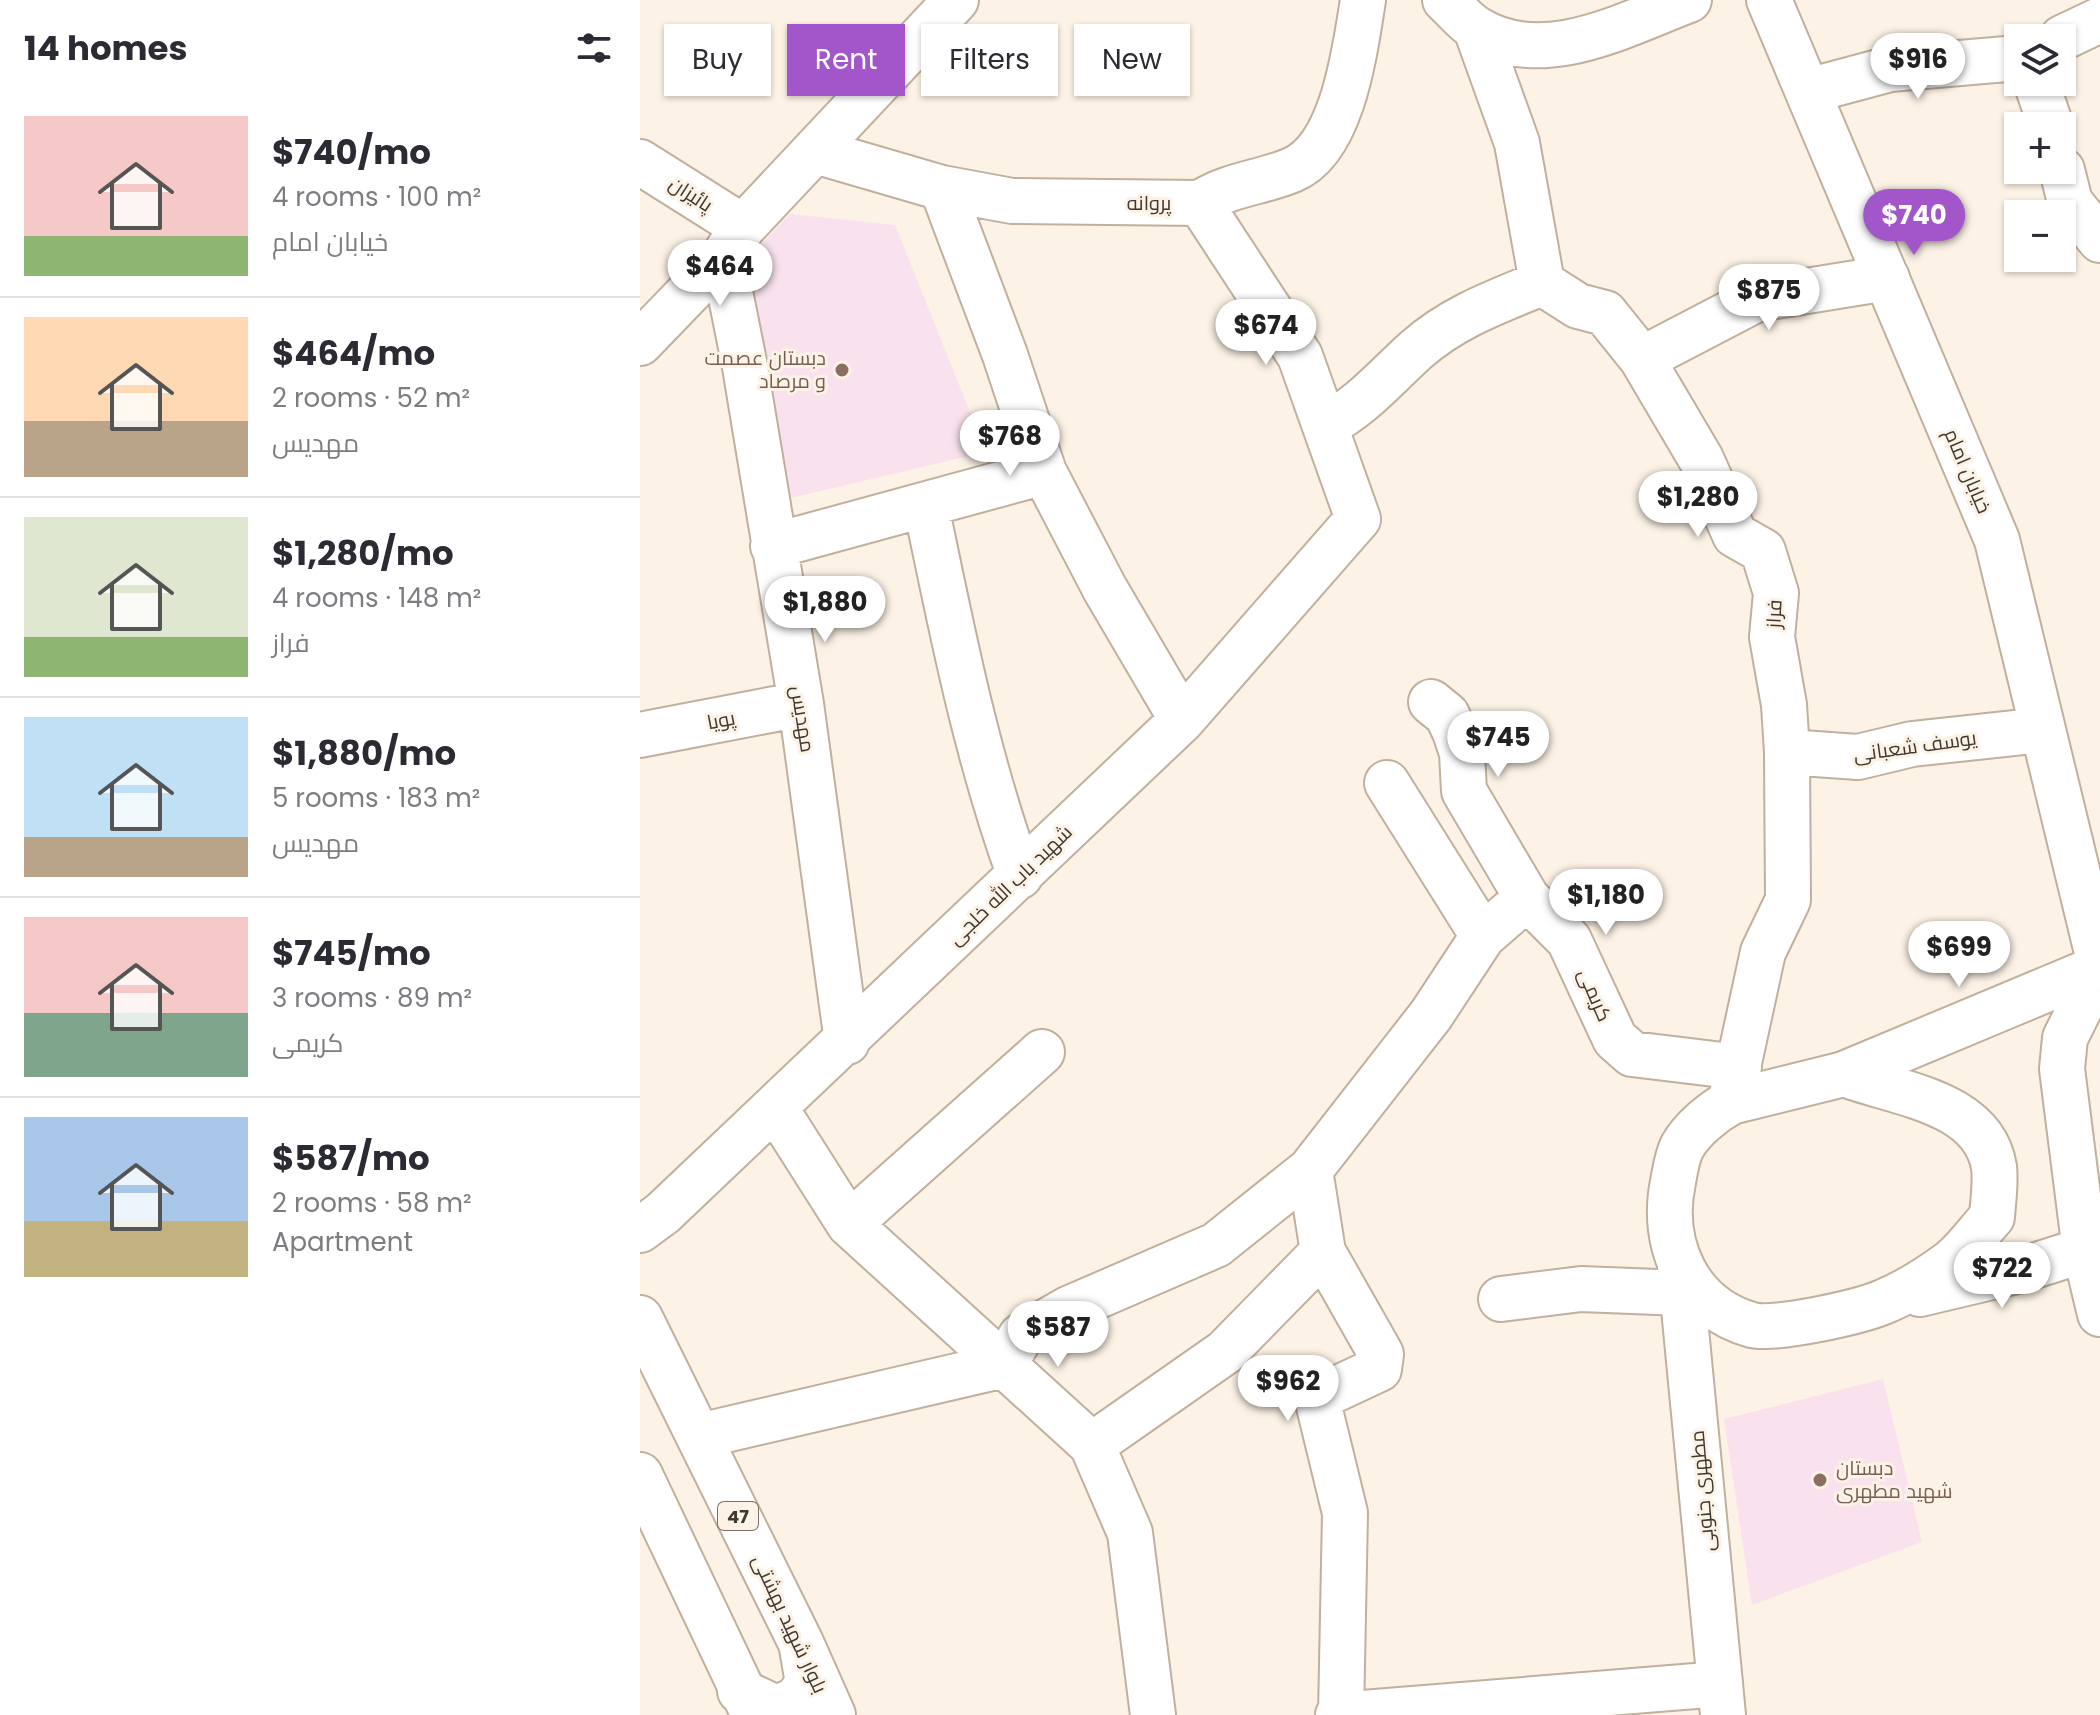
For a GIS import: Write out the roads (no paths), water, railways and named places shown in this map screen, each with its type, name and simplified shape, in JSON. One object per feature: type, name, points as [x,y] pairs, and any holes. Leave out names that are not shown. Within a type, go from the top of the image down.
[{"type":"street","points":[[640,343],[956,0]]},
{"type":"street","name":"پروانه","points":[[815,151],[942,188],[1012,201],[1200,203],[1223,188],[1294,170],[1315,157],[1336,120],[1363,0]]},
{"type":"street","points":[[1460,14],[1505,42],[1531,47],[1583,39],[1689,0]]},
{"type":"street","name":"خیابان امام","points":[[1769,0],[1997,540],[2100,967]]},
{"type":"street","points":[[1200,203],[1300,356],[1326,425],[1349,413],[1418,348],[1473,311],[1542,283],[1517,143],[1460,14]]},
{"type":"street","points":[[2076,31],[2100,20]]},
{"type":"street","points":[[1808,91],[1890,69],[2004,59]]},
{"type":"street","name":"پائیزان","points":[[640,162],[733,242]]},
{"type":"street","points":[[2066,184],[2070,202],[2100,240]]},
{"type":"street","points":[[942,188],[1005,355],[1044,472],[1105,589],[1182,720]]},
{"type":"street","name":"مهدیس","points":[[733,242],[730,308],[745,367],[801,704],[847,1042]]},
{"type":"street","points":[[1642,359],[1757,299],[1887,278]]},
{"type":"street","name":"فراز","points":[[1542,283],[1578,306],[1605,313],[1642,359],[1701,459],[1735,535],[1763,551],[1776,593],[1772,637],[1784,705],[1787,752],[1788,900],[1763,952],[1735,1085]]},
{"type":"street","name":"شهید باب الله خلجی","points":[[640,1230],[663,1213],[776,1109],[1182,720],[1358,519],[1326,425]]},
{"type":"street","points":[[773,546],[1044,472]]},
{"type":"street","points":[[926,506],[971,718],[992,799],[1020,876]]},
{"type":"street","name":"کریمی","points":[[1431,702],[1447,715],[1455,732],[1462,753],[1464,791],[1527,898],[1569,940],[1615,1039],[1632,1054],[1735,1085]]},
{"type":"street","name":"پویا","points":[[640,735],[801,704]]},
{"type":"street","name":"یوسف شعبانی","points":[[1787,752],[1858,757],[1912,744],[2042,730]]},
{"type":"street","points":[[1387,783],[1483,936]]},
{"type":"street","points":[[699,1436],[1004,1365],[1021,1336],[1068,1309],[1216,1245],[1310,1170],[1431,1015],[1483,936],[1527,898]]},
{"type":"street","points":[[2092,1248],[2021,1270],[1776,1328],[1755,1326],[1708,1304],[1681,1280],[1670,1231],[1669,1201],[1682,1147],[1735,1085],[1844,1074],[2100,967]]},
{"type":"street","points":[[2100,967],[2065,1038],[2062,1069],[2100,1310]]},
{"type":"street","points":[[849,1224],[1042,1052]]},
{"type":"street","points":[[1844,1074],[1889,1091],[1933,1101],[1964,1119],[1986,1139],[1994,1169],[1992,1217],[1953,1261],[1882,1303]]},
{"type":"street","points":[[776,1109],[849,1224],[1092,1445],[1130,1533],[1153,1715]]},
{"type":"street","points":[[1310,1170],[1323,1252],[1381,1354],[1379,1369],[1317,1398],[1345,1513],[1339,1715],[1721,1699]]},
{"type":"street","points":[[1092,1445],[1225,1352],[1323,1252]]},
{"type":"street","points":[[1501,1299],[1681,1280]]},
{"type":"street","name":"مطهری جنوبی","points":[[1681,1280],[1721,1699]]},
{"type":"street","name":"بلوار شهید بهشتی","points":[[640,1318],[801,1643],[833,1715]]},
{"type":"street","points":[[640,1475],[721,1640],[741,1707],[776,1708],[796,1700],[808,1683],[801,1643]]},
{"type":"place","name":"دبستان عصمت و مرصاد","points":[[842,370]]},
{"type":"place","name":"دبستان شهید مطهری","points":[[1820,1480]]}]
